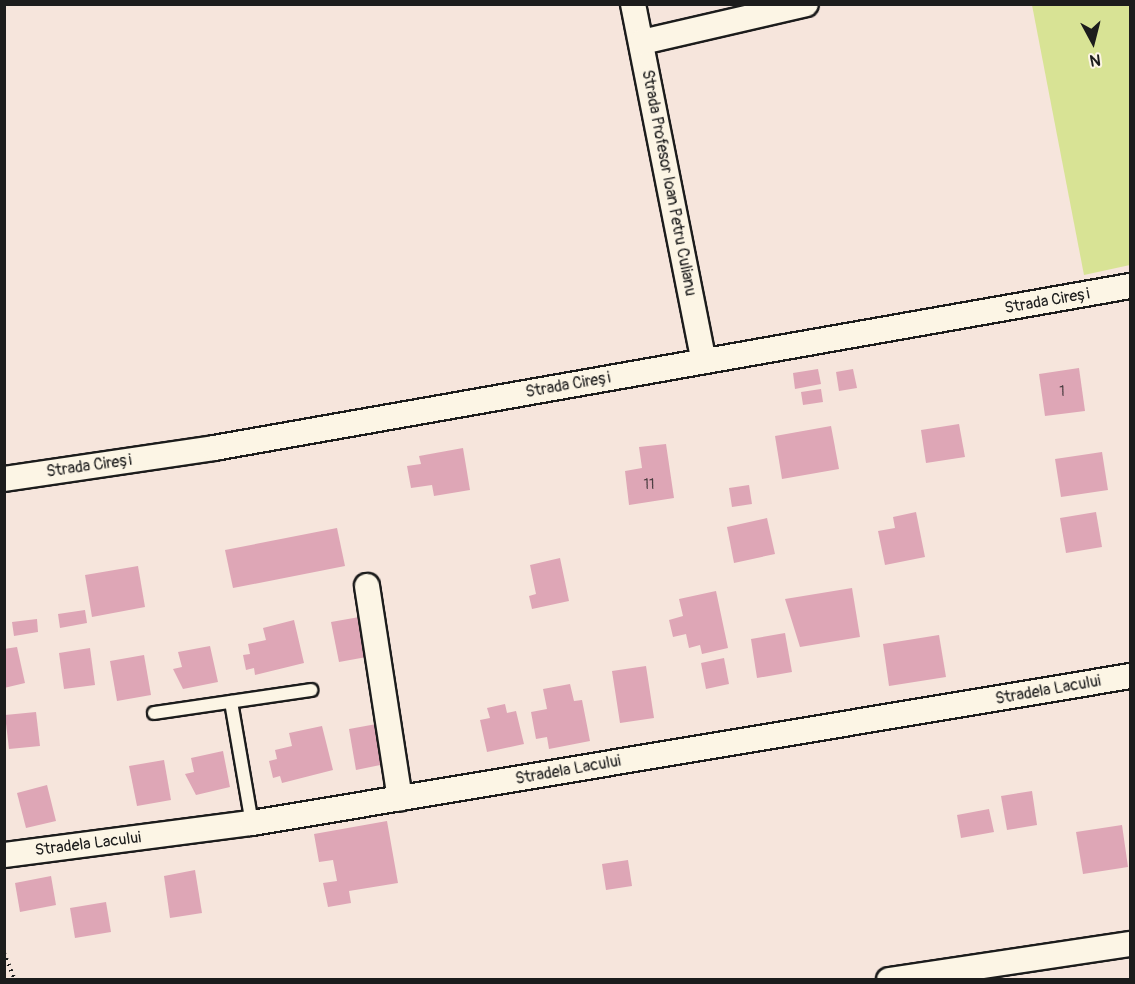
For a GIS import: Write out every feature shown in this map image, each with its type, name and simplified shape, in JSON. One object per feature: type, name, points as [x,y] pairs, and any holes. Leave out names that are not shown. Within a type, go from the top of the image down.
[{"type":"street","name":"Strada Profesor Ioan Petru Culianu","points":[[633,4],[704,361]]},
{"type":"street","points":[[642,42],[806,4]]},
{"type":"street","name":"Strada Cireși","points":[[4,479],[214,448],[1131,286]]},
{"type":"street","points":[[367,586],[400,798]]},
{"type":"street","name":"Stradela Lacului","points":[[4,855],[252,823],[1131,676]]},
{"type":"street","points":[[889,980],[1131,944]]},
{"type":"lane","points":[[154,713],[311,690]]},
{"type":"lane","points":[[231,702],[252,823]]},
{"type":"path","points":[[4,953],[15,980]]},
{"type":"green space","points":[[1032,5],[1130,5],[1130,265],[1084,275]]},
{"type":"building","points":[[1079,368],[1085,411],[1045,416],[1039,374]]},
{"type":"building","points":[[818,369],[821,384],[795,389],[793,373]]},
{"type":"building","points":[[853,369],[857,388],[839,391],[836,372]]},
{"type":"building","points":[[821,389],[823,402],[803,405],[801,392]]},
{"type":"building","points":[[959,424],[965,457],[926,463],[921,430]]},
{"type":"building","points":[[831,426],[839,469],[782,479],[775,436]]},
{"type":"building","points":[[666,444],[674,498],[629,505],[625,471],[642,468],[639,447]]},
{"type":"building","points":[[463,448],[470,490],[434,496],[432,485],[411,488],[407,466],[421,464],[419,456]]},
{"type":"building","points":[[1102,452],[1108,490],[1061,497],[1055,459]]},
{"type":"building","points":[[749,485],[752,504],[732,507],[729,488]]},
{"type":"building","points":[[916,512],[925,557],[885,565],[878,531],[895,528],[893,517]]},
{"type":"building","points":[[1096,512],[1102,547],[1066,553],[1060,518]]},
{"type":"building","points":[[767,518],[775,554],[734,563],[727,527]]},
{"type":"building","points":[[337,528],[345,566],[233,588],[225,550]]},
{"type":"building","points":[[560,558],[569,601],[532,609],[529,596],[536,594],[530,565]]},
{"type":"building","points":[[138,566],[145,607],[92,617],[85,575]]},
{"type":"building","points":[[852,588],[860,637],[800,647],[785,599]]},
{"type":"building","points":[[716,591],[728,648],[702,654],[700,645],[689,648],[686,634],[673,637],[669,620],[683,616],[679,599]]},
{"type":"building","points":[[85,610],[87,623],[60,628],[58,614]]},
{"type":"building","points":[[365,616],[372,656],[339,662],[331,622]]},
{"type":"building","points":[[37,619],[38,632],[14,636],[12,622]]},
{"type":"building","points":[[294,620],[304,663],[255,675],[254,668],[246,670],[243,655],[250,654],[248,644],[266,640],[263,628]]},
{"type":"building","points":[[785,633],[792,672],[757,678],[751,639]]},
{"type":"building","points":[[939,635],[946,677],[889,686],[883,644]]},
{"type":"building","points":[[210,646],[218,682],[183,689],[173,669],[182,667],[178,652]]},
{"type":"building","points":[[17,647],[25,683],[4,688],[4,649]]},
{"type":"building","points":[[90,648],[95,685],[64,689],[59,653]]},
{"type":"building","points":[[144,655],[151,695],[117,701],[110,661]]},
{"type":"building","points":[[724,658],[729,684],[706,689],[701,663]]},
{"type":"building","points":[[646,666],[654,718],[620,723],[612,671]]},
{"type":"building","points":[[570,684],[574,701],[582,700],[590,741],[549,749],[547,737],[536,739],[531,712],[547,709],[543,689]]},
{"type":"building","points":[[505,704],[507,713],[516,711],[524,744],[487,752],[480,720],[490,718],[487,708]]},
{"type":"building","points":[[36,712],[40,746],[9,749],[5,715]]},
{"type":"building","points":[[382,723],[390,763],[356,770],[349,729]]},
{"type":"building","points":[[322,726],[333,770],[282,783],[280,776],[273,778],[269,761],[277,759],[275,750],[292,746],[289,733]]},
{"type":"building","points":[[223,751],[230,787],[196,795],[185,774],[194,772],[191,758]]},
{"type":"building","points":[[164,760],[171,800],[137,806],[129,766]]},
{"type":"building","points":[[47,785],[56,821],[26,828],[17,793]]},
{"type":"building","points":[[1032,791],[1037,825],[1007,830],[1001,796]]},
{"type":"building","points":[[989,809],[994,832],[961,838],[957,815]]},
{"type":"building","points":[[387,821],[398,883],[349,891],[351,903],[328,907],[323,883],[337,881],[333,860],[319,862],[314,834]]},
{"type":"building","points":[[1122,825],[1128,867],[1083,874],[1076,832]]},
{"type":"building","points":[[628,860],[632,886],[606,890],[602,864]]},
{"type":"building","points":[[195,870],[202,913],[170,918],[164,876]]},
{"type":"building","points":[[51,876],[56,905],[20,912],[15,883]]},
{"type":"building","points":[[106,902],[111,932],[75,938],[70,908]]}]
